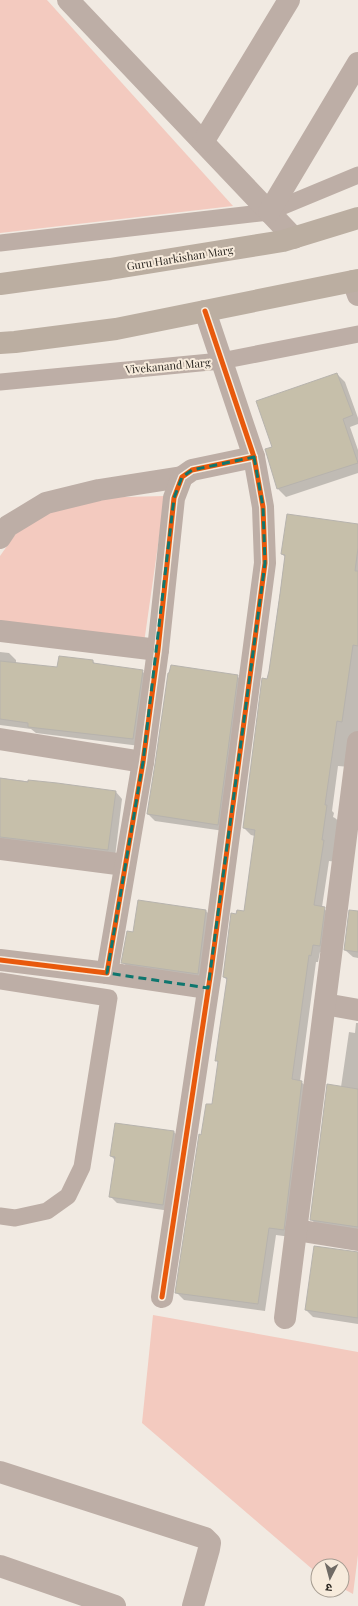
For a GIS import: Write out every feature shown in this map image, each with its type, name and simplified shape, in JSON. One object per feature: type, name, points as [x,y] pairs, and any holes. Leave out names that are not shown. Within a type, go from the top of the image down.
[{"type":"main road","name":"Guru Harkishan Marg","points":[[0,284],[110,269],[283,241],[358,218]]},
{"type":"main road","points":[[0,343],[116,329],[205,311],[356,285]]},
{"type":"street","points":[[68,0],[294,238]]},
{"type":"street","points":[[203,142],[289,0]]},
{"type":"street","points":[[269,212],[358,63]]},
{"type":"street","points":[[162,1297],[208,988],[265,563],[263,507],[254,457],[205,311]]},
{"type":"street","points":[[0,538],[8,526],[46,503],[99,490],[182,477],[192,470],[254,457]]},
{"type":"street","points":[[107,973],[143,762],[158,650],[174,498],[182,477]]},
{"type":"street","points":[[0,631],[158,650]]},
{"type":"street","points":[[0,739],[143,762]]},
{"type":"street","points":[[285,1318],[358,742]]},
{"type":"street","points":[[0,849],[126,865]]},
{"type":"street","points":[[0,960],[107,973],[208,988]]},
{"type":"street","points":[[325,1004],[358,1010]]},
{"type":"street","points":[[296,1230],[358,1240]]},
{"type":"street","points":[[0,1472],[205,1538],[210,1543],[209,1549],[193,1606]]},
{"type":"street","points":[[0,1566],[115,1606]]},
{"type":"lane","points":[[0,243],[269,212],[358,176]]},
{"type":"lane","name":"Vivekanand Marg","points":[[0,382],[221,362],[358,334]]},
{"type":"lane","points":[[0,981],[109,998],[82,1167],[68,1196],[47,1211],[15,1218],[0,1216]]},
{"type":"highlighted area","points":[[254,457],[263,507],[265,563],[208,988],[107,973],[143,762],[174,498],[182,477],[192,470]]},
{"type":"shaded area","points":[[0,0],[47,0],[233,206],[0,233]]},
{"type":"shaded area","points":[[165,496],[144,643],[0,624],[0,556],[24,522],[83,498]]},
{"type":"shaded area","points":[[153,1315],[358,1352],[358,1555],[353,1594],[350,1592],[350,1558],[310,1558],[310,1567],[142,1423]]},
{"type":"building","points":[[337,373],[353,415],[343,419],[358,463],[277,489],[265,449],[272,447],[256,401]]},
{"type":"building","points":[[287,514],[358,524],[358,548],[355,571],[358,571],[358,646],[353,645],[342,722],[337,721],[325,805],[327,805],[322,840],[324,840],[314,905],[325,907],[320,946],[313,945],[311,956],[309,955],[292,1079],[302,1081],[284,1230],[269,1228],[258,1304],[175,1293],[199,1134],[201,1135],[206,1104],[212,1104],[218,1061],[215,1061],[227,978],[223,977],[231,913],[236,914],[237,910],[244,911],[255,830],[243,828],[262,678],[267,679],[269,671],[280,594],[285,555],[281,554]]},
{"type":"building","points":[[59,656],[93,660],[93,663],[143,670],[133,739],[28,727],[28,723],[0,719],[0,661],[57,667]]},
{"type":"building","points":[[171,665],[238,675],[218,825],[147,814],[168,673]]},
{"type":"building","points":[[0,778],[28,782],[28,780],[57,783],[116,791],[108,850],[0,837]]},
{"type":"building","points":[[138,900],[206,910],[198,974],[121,963],[127,931],[133,932]]},
{"type":"building","points":[[349,910],[358,911],[358,952],[344,950]]},
{"type":"building","points":[[327,1084],[358,1089],[358,1227],[310,1220]]},
{"type":"building","points":[[115,1123],[174,1131],[163,1205],[109,1197],[115,1157],[110,1156]]},
{"type":"building","points":[[314,1246],[358,1252],[358,1318],[305,1310]]},
{"type":"cycle path","points":[[162,1297],[211,971],[265,563],[263,507],[254,457],[205,311]]},
{"type":"cycle path","points":[[0,960],[107,973],[143,762],[158,650],[174,498],[182,477],[192,470],[254,457]]}]
